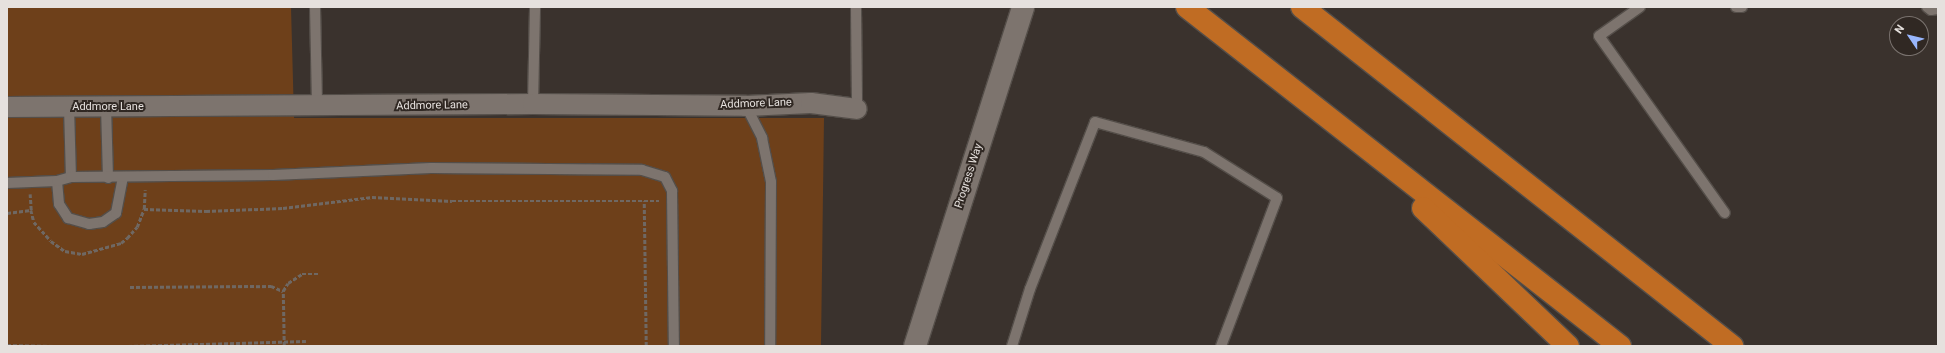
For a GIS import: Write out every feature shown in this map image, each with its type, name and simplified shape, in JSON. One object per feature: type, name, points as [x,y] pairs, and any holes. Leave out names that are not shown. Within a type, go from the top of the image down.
[{"type":"highway","points":[[1187,7],[1315,105],[1620,346]]},
{"type":"highway","points":[[1302,7],[1732,346]]},
{"type":"highway","points":[[1315,105],[1568,346]]},
{"type":"highway","points":[[1673,299],[1740,346]]},
{"type":"street","name":"Progress Way","points":[[914,346],[1023,7]]},
{"type":"street","name":"Addmore Lane","points":[[7,107],[533,104],[746,106],[811,103],[857,109]]},
{"type":"lane","points":[[315,7],[317,106]]},
{"type":"lane","points":[[533,104],[535,7]]},
{"type":"lane","points":[[856,7],[857,109]]},
{"type":"lane","points":[[1640,7],[1599,36],[1725,213]]},
{"type":"lane","points":[[1736,7],[1742,7]]},
{"type":"lane","points":[[1927,7],[1931,10],[1938,9]]},
{"type":"lane","points":[[106,106],[108,178]]},
{"type":"lane","points":[[746,106],[762,138],[771,182],[770,346]]},
{"type":"lane","points":[[69,107],[71,177]]},
{"type":"lane","points":[[1012,346],[1030,289],[1095,122],[1204,152],[1277,198],[1221,346]]},
{"type":"lane","points":[[7,184],[57,181],[71,177],[123,178],[273,175],[431,168],[642,170],[665,177],[672,191],[674,346]]},
{"type":"lane","points":[[57,181],[60,204],[68,218],[89,224],[103,222],[116,213],[123,178]]},
{"type":"path","points":[[7,213],[31,210],[30,182]]},
{"type":"path","points":[[144,209],[206,211],[275,208],[372,197],[452,202],[672,201]]},
{"type":"path","points":[[644,201],[646,346]]},
{"type":"path","points":[[284,346],[283,291],[288,283],[302,274],[318,274]]},
{"type":"path","points":[[130,287],[271,286],[283,291]]},
{"type":"path","points":[[128,346],[306,341]]},
{"type":"path","points":[[7,346],[54,346]]},
{"type":"shaded area","points":[[7,7],[291,7],[294,118],[824,118],[821,346],[7,346]]}]
